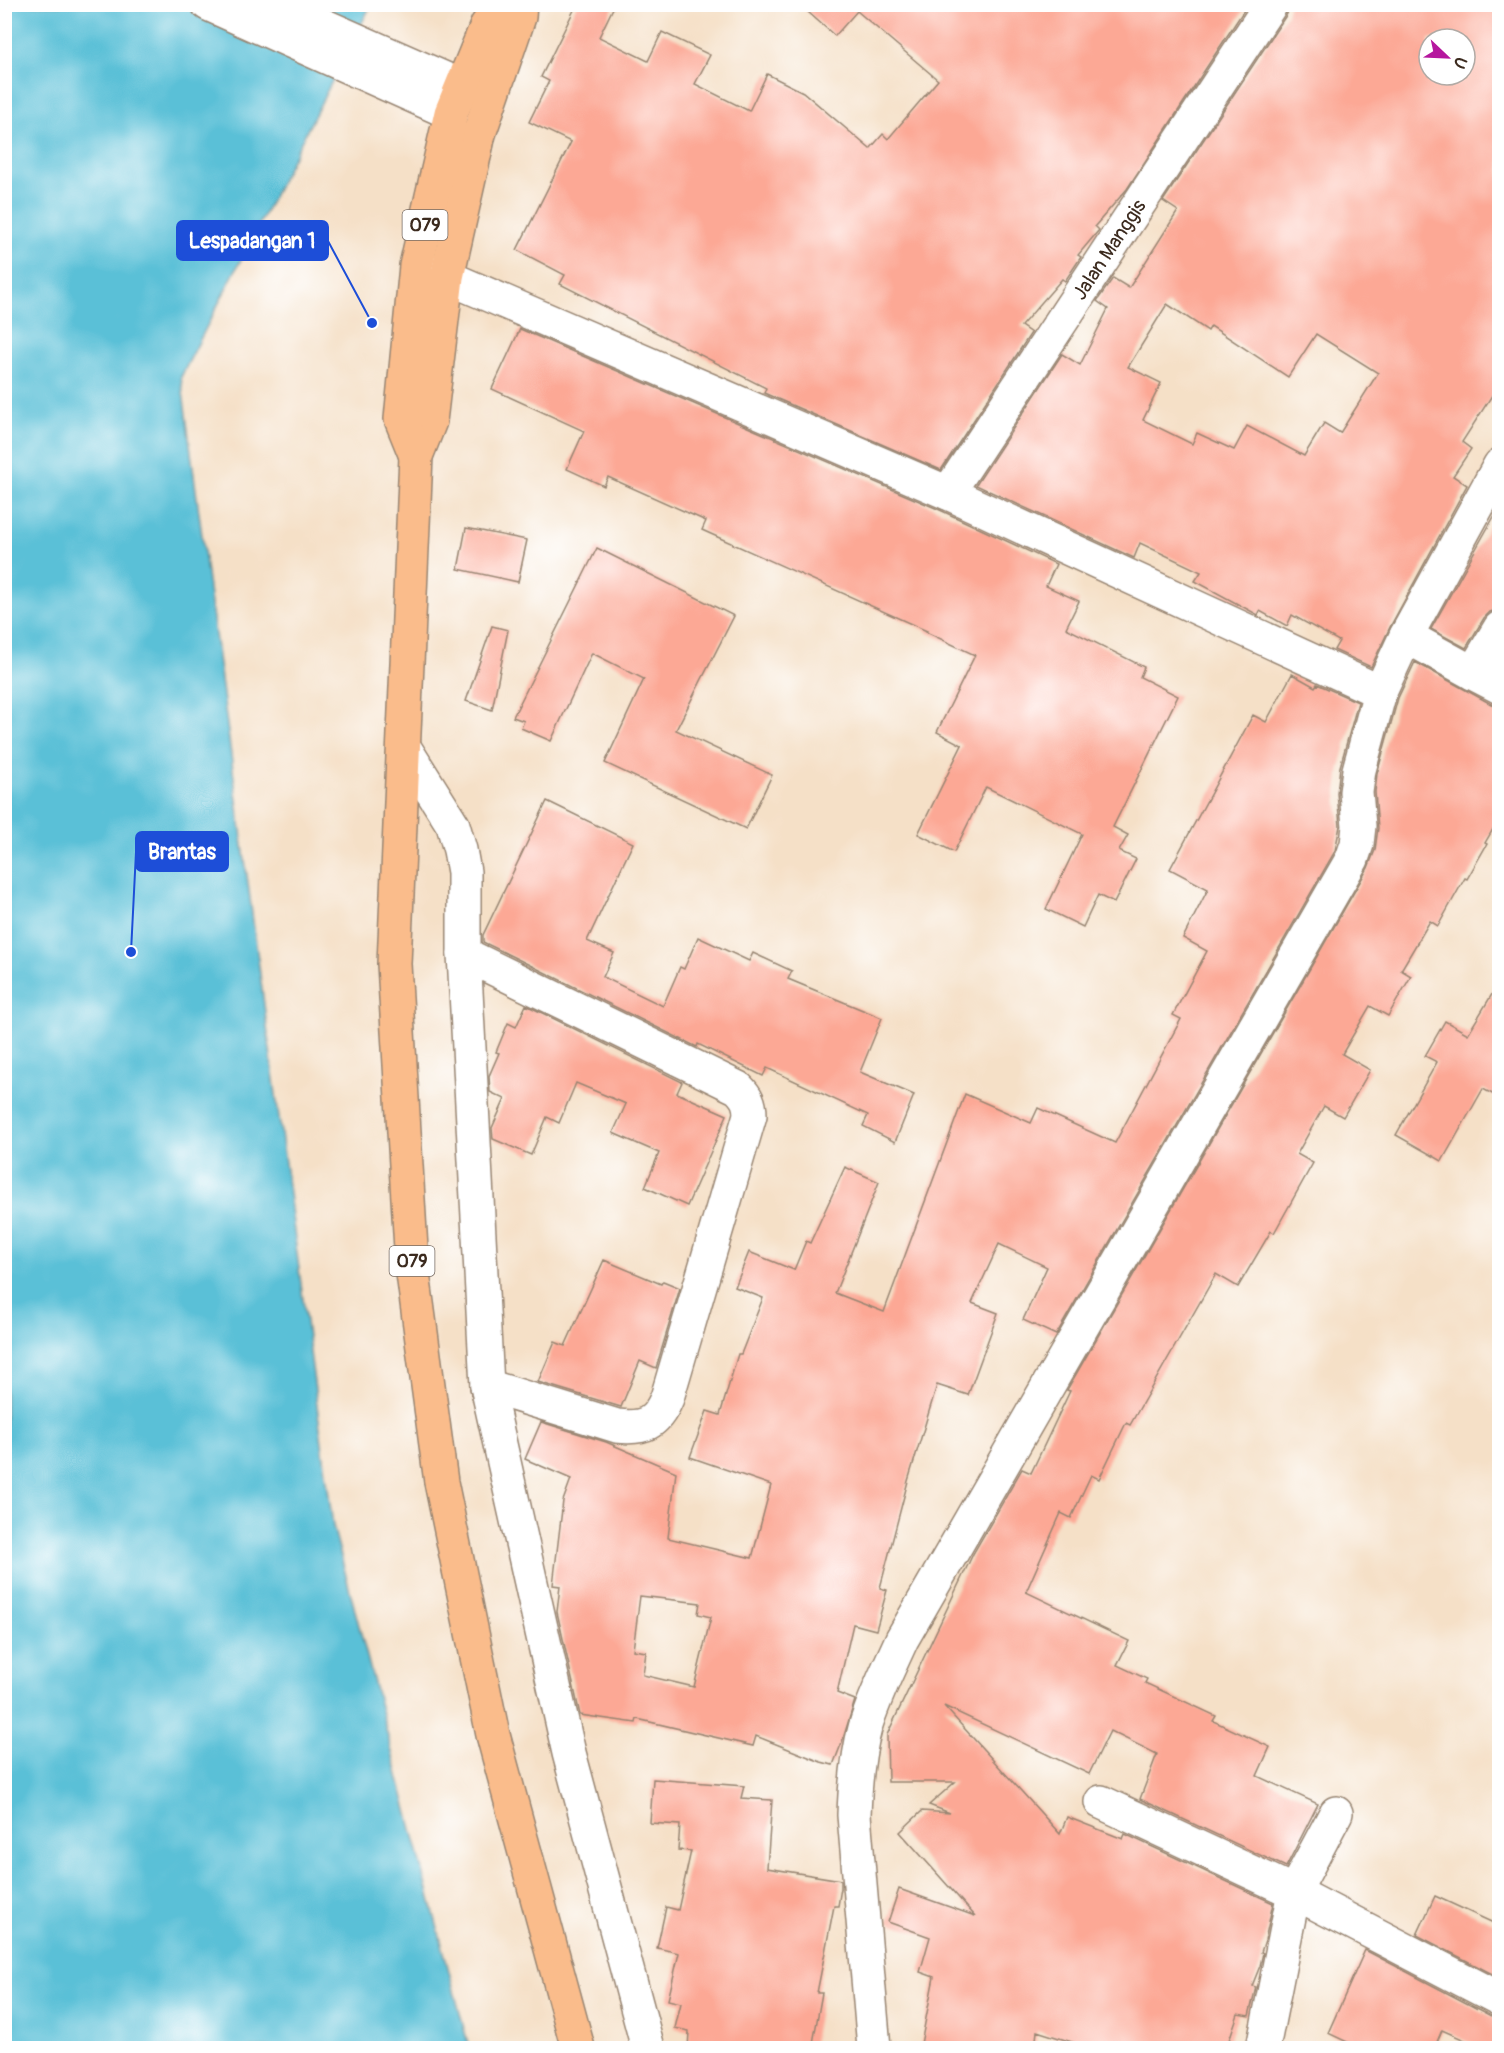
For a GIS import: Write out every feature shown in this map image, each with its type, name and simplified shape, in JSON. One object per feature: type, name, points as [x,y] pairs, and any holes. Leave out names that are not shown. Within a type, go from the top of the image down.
[{"type":"main road","name":"079","points":[[416,456],[401,419],[416,266],[445,94],[502,4]]},
{"type":"main road","name":"079","points":[[520,4],[519,17],[478,134],[447,277],[430,421],[416,456],[394,964],[412,1266],[441,1482],[493,1735],[578,2049]]},
{"type":"street","points":[[208,4],[445,94]]},
{"type":"street","points":[[275,4],[445,94]]},
{"type":"street","name":"Jalan Manggis","points":[[948,493],[1270,4]]},
{"type":"street","points":[[416,266],[447,277],[948,493],[1380,692]]},
{"type":"street","points":[[874,2049],[854,1815],[855,1780],[865,1729],[880,1686],[902,1639],[1352,859],[1359,826],[1356,792],[1359,770],[1380,692],[1406,636],[1500,465]]},
{"type":"street","points":[[1406,636],[1486,680],[1500,628]]},
{"type":"street","points":[[404,747],[453,825],[464,872],[464,954],[487,1386],[569,1753],[648,2049]]},
{"type":"street","points":[[464,954],[738,1088],[746,1096],[750,1105],[746,1126],[662,1411],[645,1425],[633,1428],[617,1426],[487,1386]]},
{"type":"street","points":[[1101,1802],[1294,1892],[1500,1999]]},
{"type":"street","points":[[1263,2049],[1294,1892],[1336,1813]]},
{"type":"water","points":[[5,5],[371,5],[181,377],[333,1526],[469,2048],[5,2048]]},
{"type":"building","points":[[577,4],[615,4],[599,37],[648,61],[662,32],[710,55],[695,84],[749,111],[767,74],[803,92],[870,149],[883,134],[888,139],[938,80],[857,11],[835,36],[799,4],[1248,4],[1127,189],[1095,226],[1099,230],[1078,255],[1081,257],[1065,281],[1062,279],[1021,326],[1031,333],[941,470],[764,393],[766,388],[560,284],[565,275],[517,250],[571,142],[529,122],[549,81],[541,77]]},
{"type":"building","points":[[1290,4],[1500,4],[1500,383],[1462,442],[1471,449],[1453,476],[1467,485],[1390,627],[1371,667],[1334,650],[1339,641],[1292,615],[1287,626],[1260,611],[1258,615],[1195,581],[1201,572],[1140,543],[1134,558],[976,485],[1062,354],[1080,365],[1108,309],[1097,301],[1113,278],[1129,288],[1178,211],[1163,201],[1287,14]],"holes":[[[1167,304],[1208,331],[1211,326],[1288,377],[1316,334],[1378,373],[1340,433],[1324,423],[1304,456],[1247,426],[1234,450],[1197,433],[1192,444],[1143,420],[1161,383],[1128,367]]]},
{"type":"building","points":[[520,329],[940,510],[1056,564],[1046,586],[1079,601],[1066,628],[1144,667],[1140,677],[1178,696],[1113,827],[1128,835],[1119,851],[1136,859],[1114,903],[1098,895],[1083,927],[1046,909],[1082,834],[986,787],[954,852],[918,834],[962,745],[937,732],[975,655],[927,631],[702,530],[706,521],[608,477],[604,486],[567,469],[584,431],[492,389]]},
{"type":"building","points":[[1500,506],[1500,609],[1490,612],[1484,618],[1466,648],[1431,629]]},
{"type":"building","points":[[466,528],[527,540],[518,582],[458,569]]},
{"type":"building","points":[[597,548],[734,616],[676,730],[772,775],[746,829],[605,763],[644,679],[592,653],[551,741],[521,728],[524,721],[513,717]]},
{"type":"building","points":[[492,626],[508,630],[492,710],[466,701]]},
{"type":"building","points":[[1415,662],[1491,704],[1500,706],[1500,817],[1485,843],[1487,844],[1438,926],[1430,921],[1401,970],[1411,976],[1388,1016],[1370,1006],[1342,1054],[1370,1070],[1343,1117],[1324,1106],[1297,1154],[1313,1163],[1274,1233],[1271,1231],[1238,1287],[1216,1274],[1130,1425],[1126,1423],[1099,1479],[1091,1475],[1071,1518],[1061,1513],[1026,1592],[1129,1641],[1117,1665],[1147,1679],[1145,1683],[1216,1716],[1213,1721],[1270,1747],[1257,1776],[1318,1804],[1286,1867],[1140,1799],[1157,1754],[1110,1731],[1089,1774],[944,1706],[1060,1834],[1067,1817],[1123,1839],[1125,1834],[1273,1903],[1261,1952],[1263,1953],[1260,1966],[1252,1986],[1256,1987],[1249,2016],[1238,2014],[1226,2049],[1094,2049],[1037,2031],[1035,2049],[920,2049],[934,1977],[920,1972],[930,1937],[888,1922],[899,1889],[975,1916],[900,1832],[922,1811],[950,1813],[929,1805],[955,1782],[888,1782],[887,1735],[973,1554],[1022,1469],[1031,1473],[1070,1391],[1067,1390],[1368,868],[1375,850],[1378,828],[1375,792],[1377,774],[1398,698]]},
{"type":"building","points":[[1292,674],[1315,687],[1317,684],[1358,702],[1340,767],[1337,793],[1340,826],[1335,851],[1056,1335],[1023,1320],[1047,1267],[999,1244],[972,1303],[998,1313],[968,1395],[937,1385],[908,1481],[880,1588],[887,1590],[876,1630],[853,1624],[837,1693],[855,1700],[833,1765],[756,1736],[753,1746],[637,1719],[636,1723],[580,1715],[557,1612],[560,1586],[553,1585],[563,1501],[571,1479],[525,1459],[541,1422],[606,1442],[676,1472],[668,1538],[752,1558],[771,1485],[690,1457],[707,1411],[720,1415],[738,1354],[741,1354],[763,1298],[735,1287],[749,1252],[794,1270],[806,1241],[810,1243],[845,1167],[879,1182],[835,1293],[884,1312],[965,1094],[1031,1123],[1038,1108],[1115,1143],[1181,1019],[1173,1015],[1207,951],[1183,938],[1208,889],[1170,869],[1253,715],[1266,722]],"holes":[[[640,1596],[700,1603],[698,1614],[711,1617],[694,1687],[643,1675],[646,1652],[633,1650]]]},
{"type":"building","points":[[547,801],[633,843],[587,941],[614,953],[603,977],[663,1006],[680,967],[684,969],[698,937],[749,961],[753,953],[792,971],[788,979],[882,1018],[860,1072],[914,1095],[895,1142],[863,1126],[868,1115],[767,1068],[763,1076],[698,1044],[697,1047],[483,942],[483,935]]},
{"type":"building","points":[[1500,981],[1500,1098],[1483,1089],[1442,1161],[1396,1135],[1437,1062],[1425,1056],[1445,1021],[1468,1034]]},
{"type":"building","points":[[526,1005],[682,1082],[677,1093],[727,1115],[687,1206],[645,1187],[659,1153],[613,1133],[626,1104],[576,1083],[559,1123],[547,1117],[531,1155],[493,1139],[492,1128],[505,1099],[490,1092],[489,1076],[508,1023],[516,1027]]},
{"type":"building","points":[[604,1260],[661,1284],[663,1281],[680,1288],[656,1368],[640,1361],[621,1407],[538,1382],[555,1342],[565,1346]]},
{"type":"building","points":[[653,1779],[744,1786],[741,1798],[772,1800],[767,1868],[841,1880],[838,1906],[834,1906],[817,1993],[822,1993],[812,2049],[688,2049],[689,2031],[675,2028],[681,2003],[668,2000],[679,1953],[657,1948],[666,1907],[678,1910],[691,1851],[678,1850],[680,1825],[650,1823]]},
{"type":"building","points":[[1435,1896],[1500,1926],[1500,1978],[1417,1935]]},
{"type":"building","points":[[1365,1950],[1491,2016],[1500,2018],[1500,2049],[1485,2049],[1442,2030],[1434,2049],[1362,2049],[1328,2033]]},
{"type":"place","name":"Lespadangan 1","points":[[372,323]]},
{"type":"place","name":"Brantas","points":[[131,952]]}]
